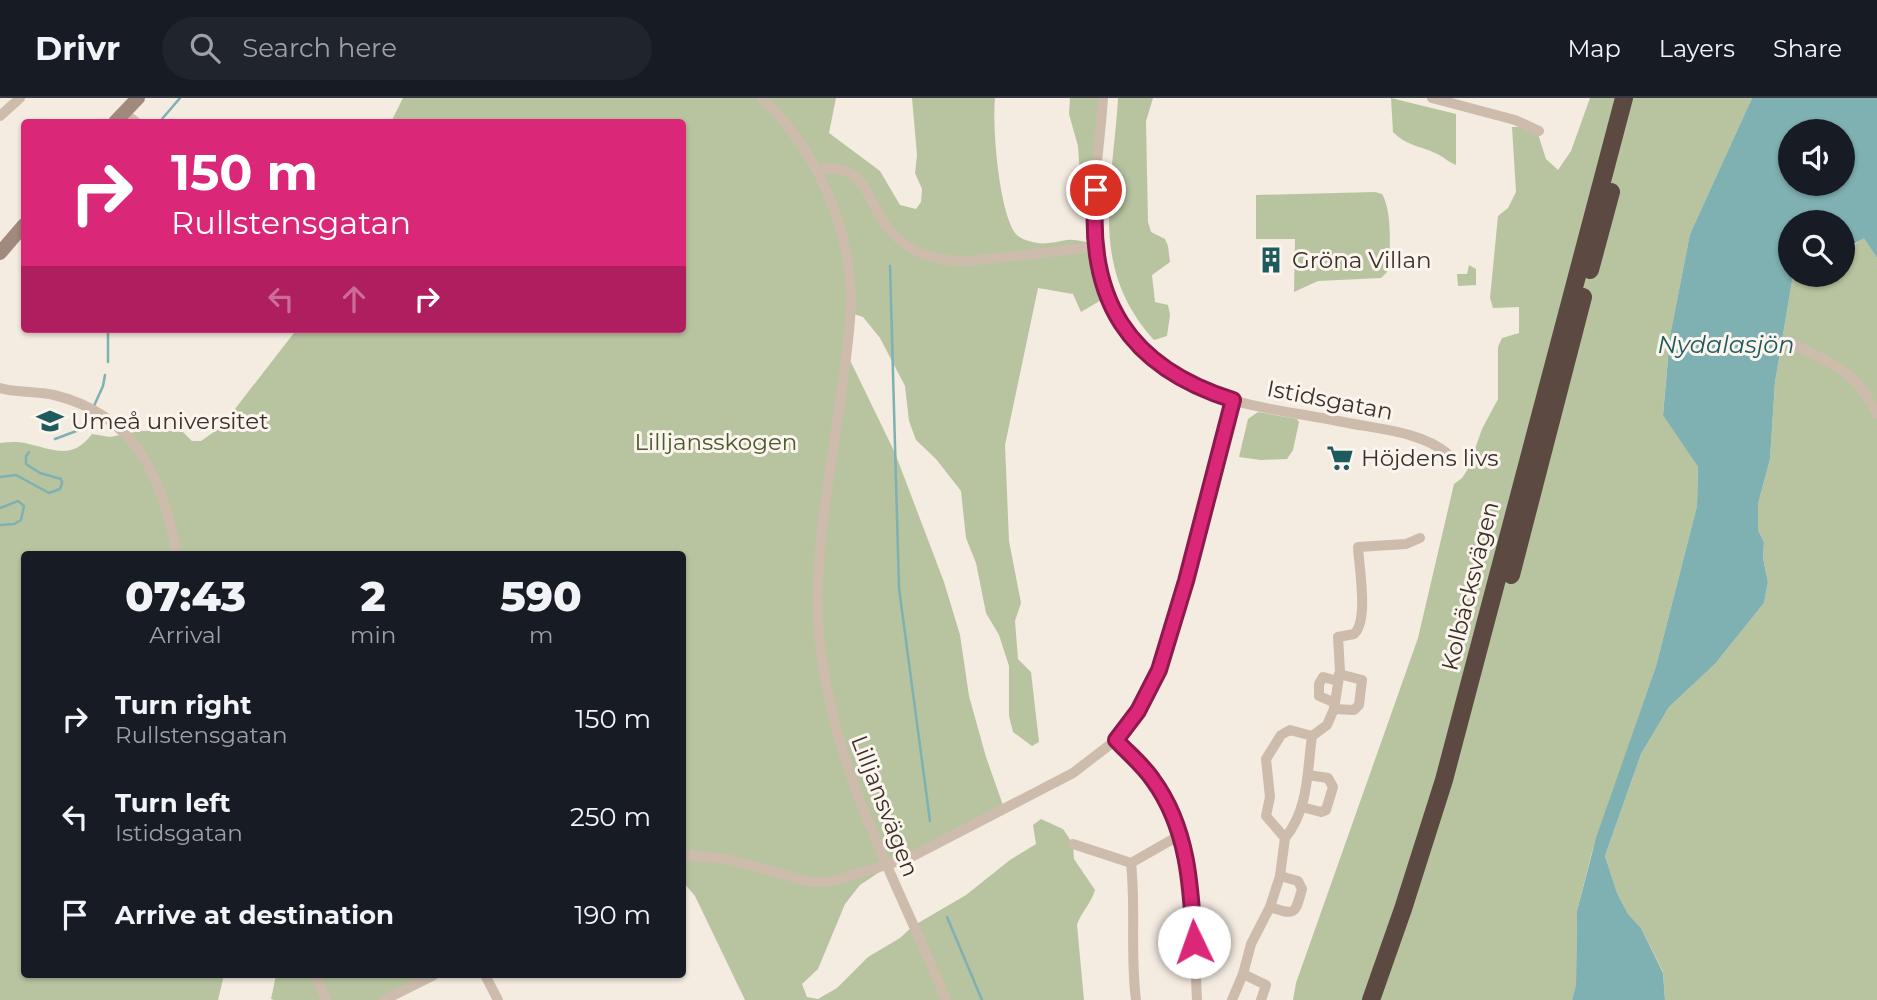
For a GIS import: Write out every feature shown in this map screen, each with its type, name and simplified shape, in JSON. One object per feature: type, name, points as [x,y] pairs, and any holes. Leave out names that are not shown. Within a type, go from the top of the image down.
[{"type":"highway","name":"Kolbäcksvägen","points":[[1371,1000],[1404,909],[1444,780],[1624,98]]},
{"type":"highway","name":"Kolbäcksvägen","points":[[1383,1000],[1438,843],[1472,723],[1636,98]]},
{"type":"street","points":[[0,116],[20,98]]},
{"type":"street","points":[[120,118],[138,98]]},
{"type":"street","name":"Lilljansvägen","points":[[762,98],[790,129],[816,170],[830,200],[841,234],[851,295],[849,339],[818,565],[821,649],[830,704],[841,752],[887,867],[946,1000]]},
{"type":"street","name":"Istidsgatan","points":[[1102,98],[1093,220],[1100,276],[1117,317],[1157,363],[1171,374],[1200,389],[1233,400],[1419,438],[1448,454]]},
{"type":"street","points":[[1432,98],[1515,120],[1539,131]]},
{"type":"street","points":[[816,170],[836,167],[858,178],[868,191],[885,225],[915,251],[933,258],[950,262],[970,261],[1095,247]]},
{"type":"street","points":[[0,253],[21,228]]},
{"type":"street","points":[[1787,341],[1841,366],[1857,381],[1877,414]]},
{"type":"street","points":[[0,388],[71,400],[116,425],[139,449],[155,474],[176,551]]},
{"type":"street","points":[[686,855],[728,859],[810,882],[831,882],[887,867],[1073,772],[1116,740],[1138,711],[1159,670],[1186,581],[1233,400]]},
{"type":"street","points":[[1233,1000],[1251,944],[1270,907],[1280,876],[1285,838],[1302,807],[1312,736],[1327,725],[1334,705],[1338,678],[1338,636],[1350,636],[1357,632],[1361,620],[1358,547],[1406,544],[1420,538]]},
{"type":"street","points":[[1323,677],[1338,678],[1357,677],[1362,680],[1359,705],[1354,710],[1334,705],[1319,696],[1319,684],[1323,677]]},
{"type":"street","points":[[1285,838],[1266,816],[1270,797],[1266,759],[1286,731],[1312,736]]},
{"type":"street","points":[[1116,740],[1153,780],[1180,835],[1188,862],[1192,893],[1197,1000]]},
{"type":"street","points":[[1302,807],[1321,812],[1326,810],[1333,787],[1328,778],[1308,775]]},
{"type":"street","points":[[1073,844],[1130,863],[1180,835]]},
{"type":"street","points":[[1130,863],[1135,914],[1133,944],[1136,1000]]},
{"type":"street","points":[[1270,907],[1290,914],[1297,909],[1302,885],[1298,881],[1280,876]]},
{"type":"street","points":[[1243,974],[1264,983],[1266,987],[1261,1000]]},
{"type":"street","points":[[316,978],[326,1000]]},
{"type":"street","points":[[384,1000],[428,978]]},
{"type":"street","points":[[487,978],[498,1000]]},
{"type":"green space","name":"Lilljansskogen","points":[[403,98],[836,98],[829,133],[880,171],[900,205],[916,209],[921,202],[922,189],[915,173],[917,155],[912,98],[995,98],[998,168],[1009,222],[1015,233],[1023,239],[1039,243],[1070,240],[1094,244],[1108,296],[1081,312],[1073,294],[1038,288],[1005,445],[1009,541],[1021,603],[1015,621],[1018,659],[1031,672],[1039,742],[1032,746],[1013,732],[1009,716],[1009,666],[999,635],[986,613],[976,563],[966,538],[961,491],[936,459],[916,440],[909,421],[905,386],[880,338],[863,317],[851,313],[847,354],[895,453],[944,582],[960,635],[969,696],[1004,808],[887,867],[860,885],[845,904],[818,969],[802,984],[807,997],[818,999],[837,988],[868,957],[900,938],[913,926],[966,895],[1010,860],[1036,844],[1033,825],[1041,819],[1063,829],[1073,844],[1074,859],[1095,890],[1077,925],[1084,1000],[745,1000],[695,896],[686,886],[686,551],[21,551],[21,978],[223,978],[218,1000],[0,1000],[0,443],[22,442],[63,451],[77,447],[92,434],[110,437],[140,431],[182,431],[192,441],[201,441],[221,427],[294,333],[686,333],[686,119],[392,119]]},
{"type":"green space","points":[[1070,98],[1103,98],[1097,170],[1084,178],[1080,175],[1078,146],[1069,114]]},
{"type":"green space","points":[[1118,98],[1153,98],[1146,121],[1148,222],[1151,232],[1165,239],[1170,262],[1152,275],[1155,302],[1168,305],[1170,315],[1167,336],[1154,340],[1133,312],[1119,284],[1112,255],[1110,195]]},
{"type":"green space","points":[[1391,98],[1456,114],[1456,165],[1438,154],[1408,143],[1393,132]]},
{"type":"green space","points":[[1590,98],[1752,98],[1690,234],[1670,336],[1663,414],[1698,467],[1697,506],[1656,666],[1592,852],[1577,911],[1576,984],[1572,1000],[1293,1000],[1296,983],[1418,638],[1454,484],[1468,469],[1482,429],[1498,399],[1498,347],[1502,338],[1519,333],[1519,307],[1493,308],[1490,298],[1498,216],[1508,208],[1516,192],[1512,127],[1523,127],[1538,134],[1546,159],[1558,170],[1571,151]]},
{"type":"green space","points":[[1382,194],[1388,210],[1390,243],[1387,272],[1381,278],[1318,281],[1294,292],[1295,239],[1256,239],[1256,195]]},
{"type":"green space","points":[[1864,237],[1877,258],[1877,1000],[1665,1000],[1663,972],[1641,928],[1628,914],[1617,893],[1605,856],[1641,754],[1669,707],[1715,664],[1764,603],[1768,582],[1763,558],[1764,542],[1758,530],[1758,504],[1770,459],[1775,382],[1791,287],[1855,287],[1855,244]]},
{"type":"green space","points":[[1469,265],[1476,269],[1476,285],[1458,286],[1457,274],[1467,274]]},
{"type":"green space","points":[[1258,412],[1297,419],[1299,422],[1293,450],[1287,459],[1239,457],[1248,419]]},
{"type":"green space","points":[[275,978],[428,978],[384,1000],[271,999]]},
{"type":"water","name":"Nydalasjön","points":[[1752,98],[1877,98],[1877,258],[1864,238],[1855,243],[1855,210],[1778,210],[1778,287],[1791,287],[1775,382],[1770,459],[1758,504],[1758,530],[1764,542],[1763,558],[1768,582],[1764,603],[1715,664],[1669,707],[1641,754],[1605,856],[1617,893],[1628,914],[1641,928],[1663,973],[1665,1000],[1572,1000],[1576,984],[1577,911],[1596,838],[1656,666],[1697,506],[1698,467],[1663,415],[1670,336],[1690,234]]},
{"type":"waterway","points":[[162,119],[180,98]]},
{"type":"waterway","points":[[890,266],[899,588],[930,821]]},
{"type":"waterway","points":[[108,333],[108,362]]},
{"type":"waterway","points":[[93,408],[105,375]]},
{"type":"waterway","points":[[55,439],[79,430],[90,414]]},
{"type":"waterway","points":[[0,477],[16,475],[49,493],[60,489],[61,479],[40,473],[26,464],[29,452]]},
{"type":"waterway","points":[[0,508],[18,501],[24,506],[21,520],[14,524],[0,525]]},
{"type":"waterway","points":[[947,917],[982,1000]]},
{"type":"place","name":"Gröna Villan","points":[[1271,260]]},
{"type":"place","name":"Umeå universitet","points":[[50,421]]},
{"type":"place","name":"Höjdens livs","points":[[1340,458]]},
{"type":"route","points":[[1096,190],[1093,220],[1096,258],[1100,276],[1117,317],[1142,349],[1171,374],[1200,389],[1233,400],[1186,581],[1159,670],[1138,711],[1116,740],[1153,780],[1180,835],[1188,862],[1194,942]]}]
